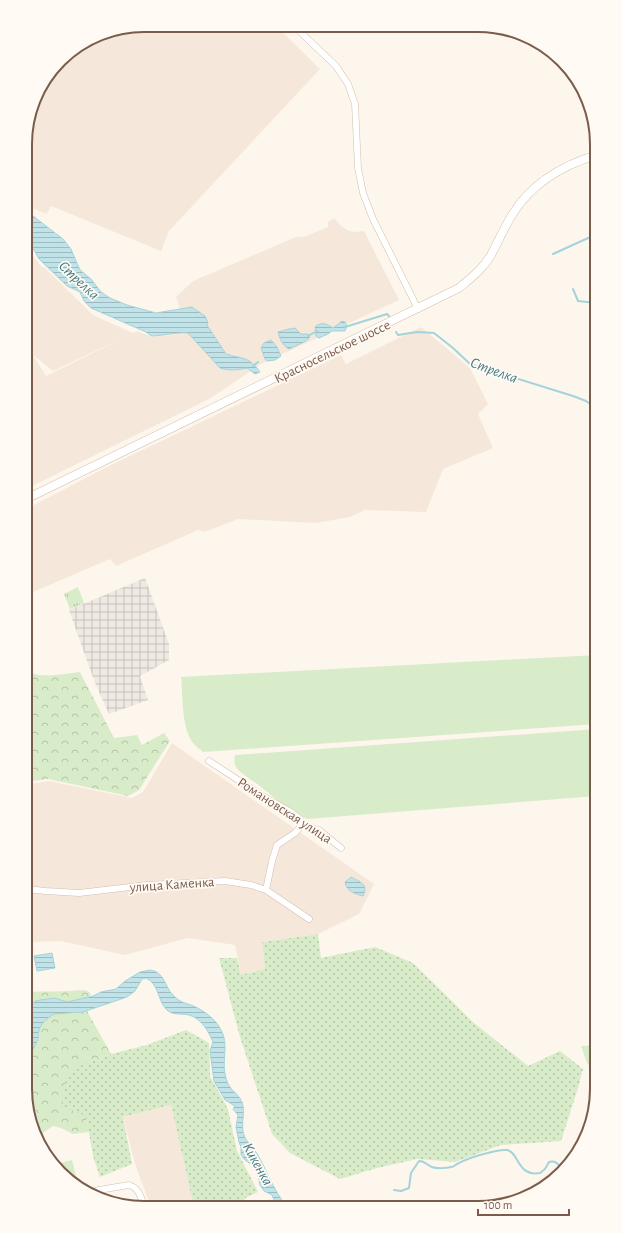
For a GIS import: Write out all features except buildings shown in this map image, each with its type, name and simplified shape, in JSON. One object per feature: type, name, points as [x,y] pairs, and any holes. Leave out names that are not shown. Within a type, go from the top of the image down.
[{"type":"main road","name":"Красносельское шоссе","points":[[32,496],[459,288],[478,272],[490,257],[511,216],[527,194],[558,172],[590,158]]},
{"type":"street","points":[[300,32],[336,66],[348,84],[355,104],[359,182],[374,219],[418,309]]},
{"type":"street","name":"Романовская улица","points":[[209,761],[261,795],[289,811],[300,819],[302,824],[319,830],[341,848]]},
{"type":"street","points":[[266,890],[277,845],[295,833],[302,824]]},
{"type":"street","name":"улица Каменка","points":[[32,890],[79,893],[147,885],[225,881],[251,885],[266,890],[309,919]]},
{"type":"street","points":[[96,1190],[129,1184],[134,1186],[138,1191],[142,1201]]},
{"type":"shaded area","points":[[282,32],[320,69],[169,231],[161,251],[51,206],[47,214],[32,208],[32,136],[36,115],[40,101],[55,76],[70,60],[88,47],[108,38],[129,33]]},
{"type":"shaded area","points":[[334,218],[341,226],[349,231],[364,231],[399,300],[261,364],[211,398],[32,486],[32,255],[41,266],[46,269],[93,315],[133,333],[137,331],[152,337],[188,333],[176,297],[193,281],[296,237],[304,237],[328,227],[328,222]],"holes":[[[132,334],[46,376],[33,355],[53,371]]]},
{"type":"shaded area","points":[[421,327],[470,368],[488,404],[478,414],[493,448],[443,469],[426,512],[365,510],[350,517],[316,523],[238,519],[205,532],[198,530],[116,566],[110,559],[32,592],[32,506],[109,466],[341,355],[346,364]]},
{"type":"shaded area","points":[[145,578],[169,644],[169,660],[140,676],[148,700],[109,714],[95,683],[69,610]]},
{"type":"shaded area","points":[[172,743],[374,884],[359,914],[318,934],[262,942],[265,969],[241,975],[235,945],[188,938],[125,955],[61,941],[32,942],[32,784],[49,781],[132,798],[143,792]]},
{"type":"shaded area","points":[[171,1105],[193,1201],[149,1201],[135,1164],[123,1117]]},
{"type":"green space","points":[[78,587],[84,603],[70,609],[64,594]]},
{"type":"green space","points":[[590,655],[590,724],[203,752],[195,745],[187,730],[181,677]]},
{"type":"green space","points":[[80,672],[114,738],[137,735],[142,745],[164,733],[170,741],[139,790],[128,796],[48,779],[32,781],[32,673],[39,675],[59,675]]},
{"type":"green space","points":[[590,730],[590,797],[307,819],[287,807],[243,774],[236,767],[234,761],[235,755]]},
{"type":"green space","points":[[318,934],[321,958],[375,947],[413,963],[474,1023],[528,1066],[560,1051],[583,1069],[561,1141],[501,1145],[455,1162],[417,1159],[377,1168],[340,1179],[290,1153],[272,1134],[240,1037],[219,958],[237,958],[241,975],[265,969],[262,942]]},
{"type":"green space","points":[[85,990],[91,994],[77,1001],[68,1002],[59,999],[49,999],[40,1000],[32,1004],[32,992]]},
{"type":"green space","points":[[87,1011],[111,1054],[87,1062],[86,1116],[89,1132],[73,1134],[53,1126],[44,1132],[42,1135],[34,1111],[32,1097],[32,1053],[39,1038],[39,1030],[41,1025],[50,1016],[54,1014]]},
{"type":"green space","points":[[186,1030],[209,1043],[210,1076],[228,1109],[237,1151],[258,1192],[247,1197],[243,1201],[193,1201],[171,1105],[123,1117],[132,1164],[100,1177],[93,1156],[86,1116],[62,1106],[67,1075],[87,1062],[147,1045]]},
{"type":"green space","points":[[590,1045],[590,1067],[587,1063],[581,1046]]},
{"type":"green space","points":[[72,1160],[77,1178],[65,1168],[60,1163]]},
{"type":"water","points":[[32,216],[63,239],[71,249],[80,270],[91,279],[101,292],[110,298],[127,305],[156,313],[192,307],[205,316],[208,323],[207,325],[226,354],[249,361],[260,372],[255,374],[247,368],[227,370],[220,368],[188,333],[151,336],[146,332],[91,308],[84,301],[80,292],[67,286],[39,259],[32,248]]},
{"type":"water","points":[[342,321],[345,322],[347,326],[345,331],[332,331],[319,338],[316,336],[315,327],[318,325],[329,325],[333,328]]},
{"type":"water","points":[[295,328],[301,334],[308,334],[310,337],[306,341],[289,349],[282,342],[278,332]]},
{"type":"water","points":[[271,340],[277,347],[281,356],[275,360],[267,361],[261,348],[264,343]]},
{"type":"water","points":[[351,877],[363,884],[365,892],[363,896],[354,893],[347,888],[345,882]]},
{"type":"water","points":[[52,953],[55,968],[37,971],[34,956]]},
{"type":"water","points":[[150,970],[159,973],[170,991],[177,999],[204,1012],[219,1026],[225,1041],[224,1068],[226,1080],[240,1098],[243,1106],[244,1135],[246,1140],[256,1152],[283,1201],[274,1201],[272,1195],[264,1191],[260,1185],[254,1166],[245,1160],[241,1155],[241,1147],[236,1127],[238,1115],[233,1109],[235,1106],[225,1100],[214,1081],[210,1051],[213,1042],[207,1030],[201,1022],[189,1015],[171,1013],[168,1011],[163,1005],[156,988],[146,978],[142,979],[135,991],[127,997],[83,1012],[52,1015],[41,1025],[37,1042],[32,1051],[32,1004],[40,1000],[55,998],[67,1002],[93,996],[101,992],[116,989],[125,981],[140,972]]},
{"type":"waterway","points":[[553,254],[590,237]]},
{"type":"waterway","points":[[573,289],[578,301],[590,302]]},
{"type":"waterway","name":"Стрелка","points":[[345,327],[387,314],[389,316]]},
{"type":"waterway","name":"Стрелка","points":[[308,336],[317,331]]},
{"type":"waterway","name":"Стрелка","points":[[396,332],[398,335],[417,332],[434,333],[470,364],[573,396],[590,404]]},
{"type":"waterway","name":"Стрелка","points":[[253,366],[258,362]]},
{"type":"waterway","name":"Кикенка","points":[[394,1190],[401,1191],[409,1188],[411,1173],[419,1161],[434,1168],[447,1168],[453,1167],[458,1163],[476,1156],[490,1152],[507,1150],[514,1155],[523,1168],[532,1173],[540,1173],[545,1169],[549,1162],[554,1162],[559,1166]]}]
